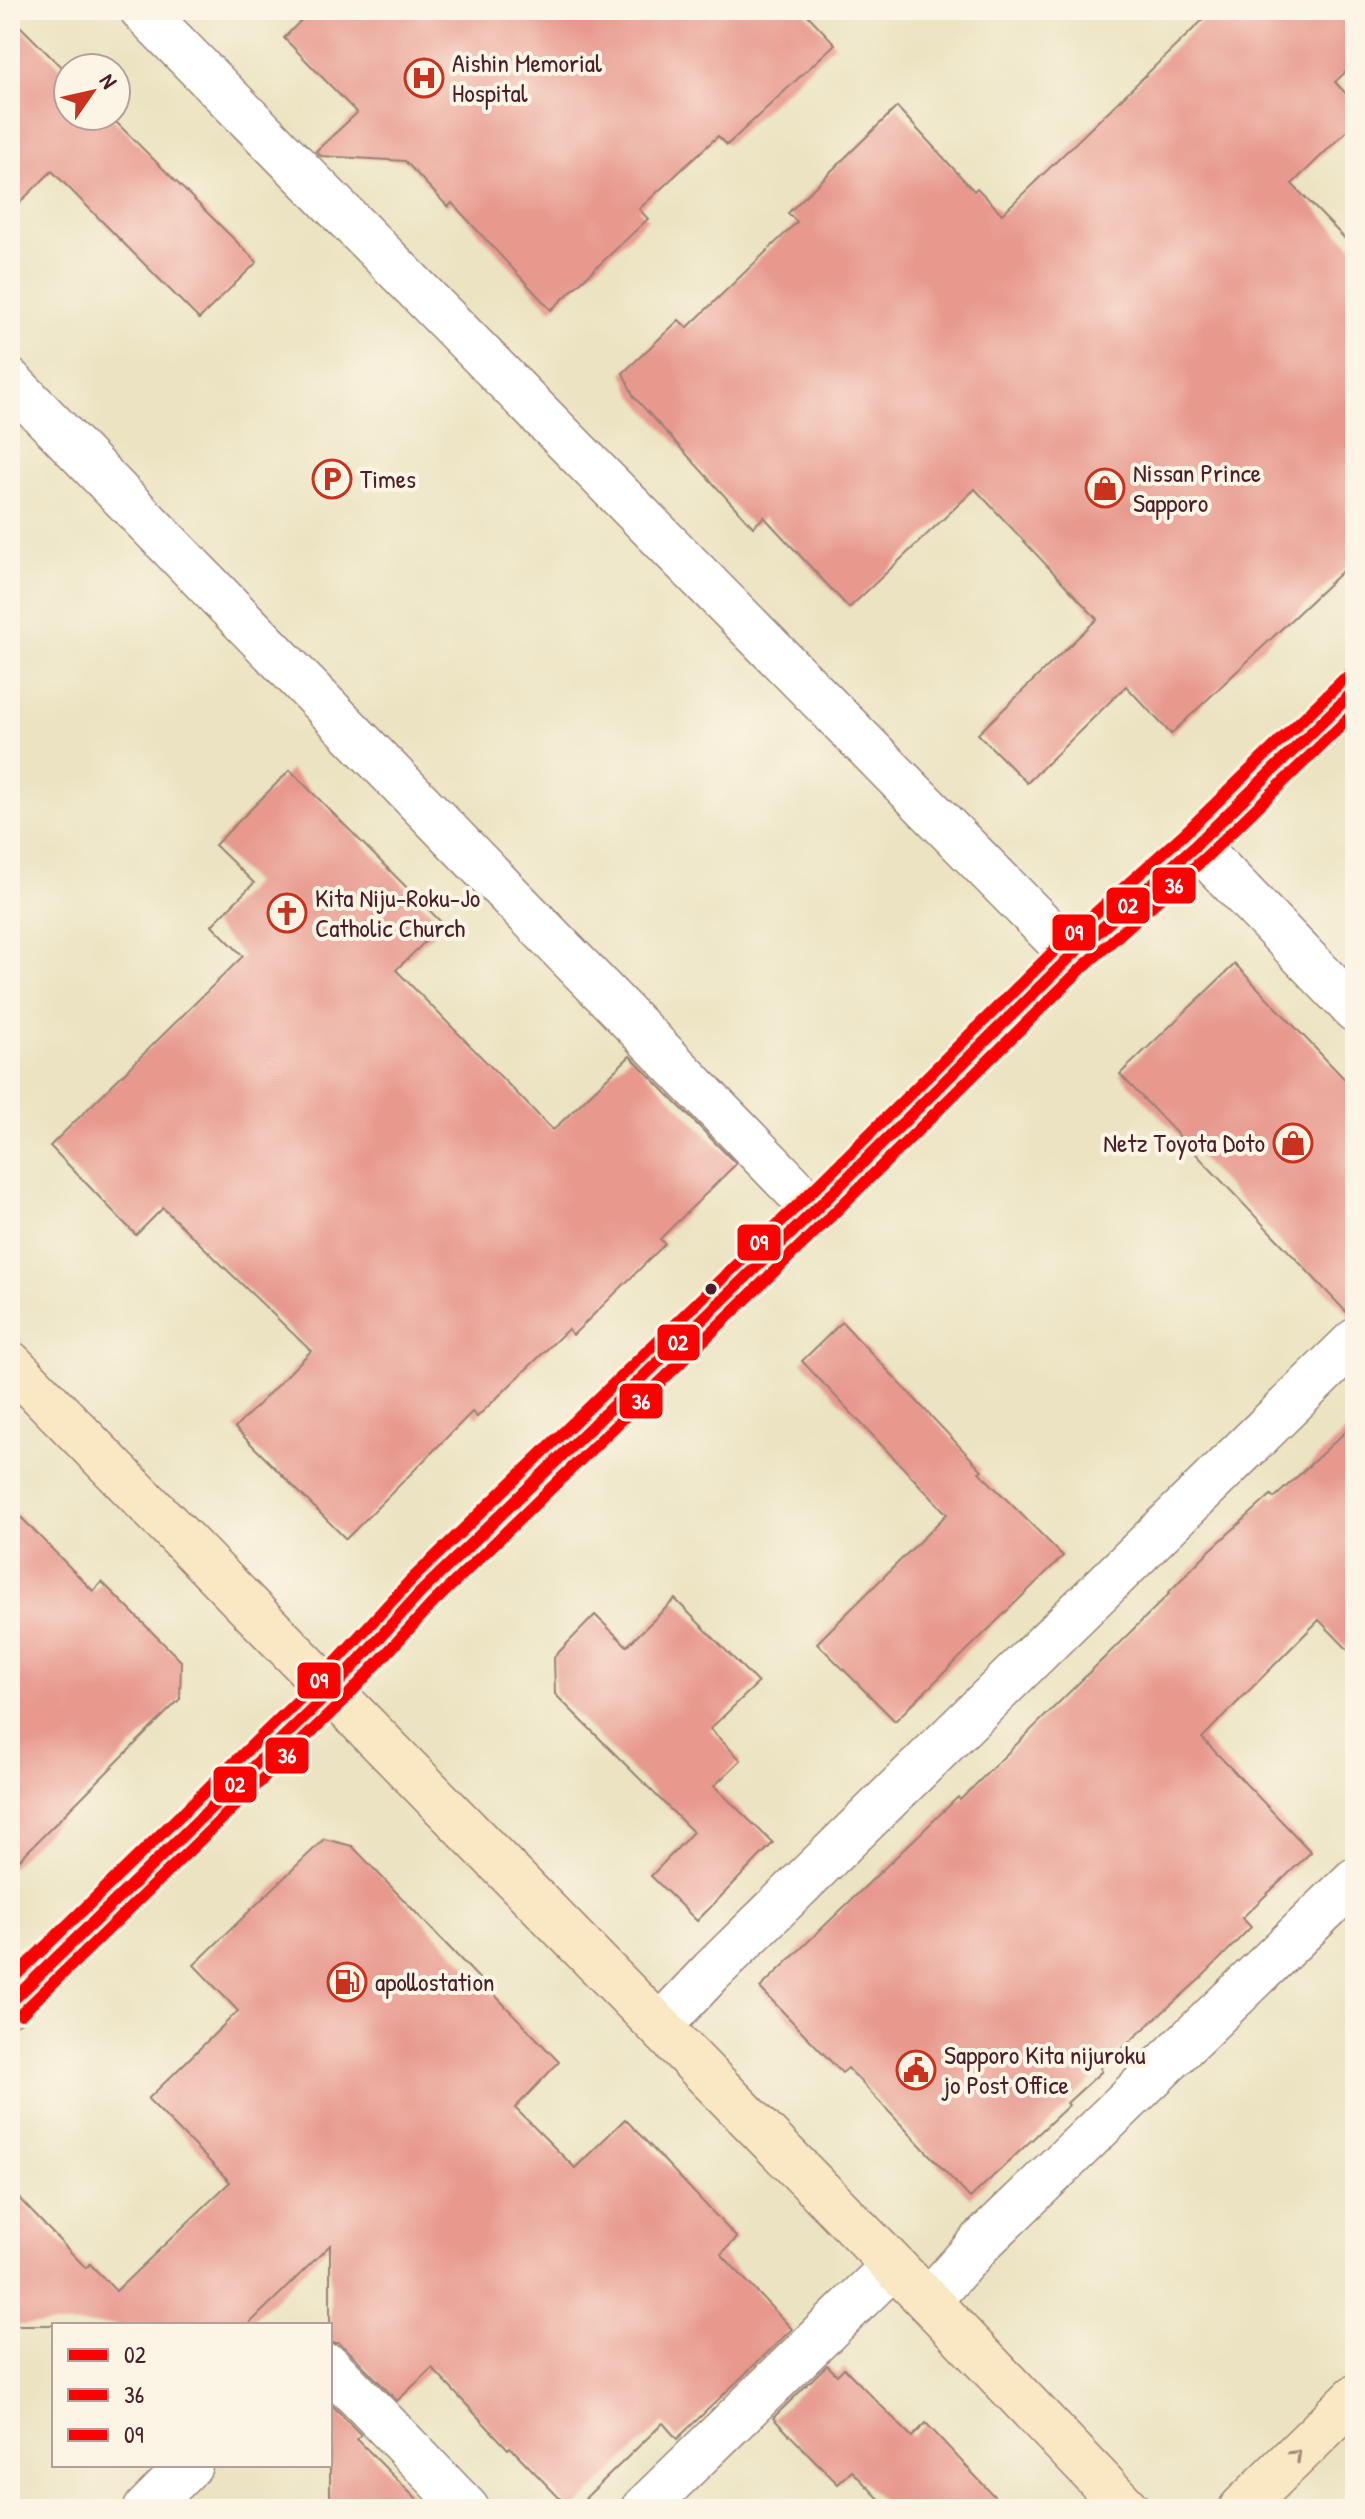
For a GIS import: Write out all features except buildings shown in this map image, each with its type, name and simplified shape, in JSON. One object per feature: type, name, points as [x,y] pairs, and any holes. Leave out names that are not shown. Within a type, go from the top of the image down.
[{"type":"street","points":[[142,10],[1072,955]]},
{"type":"street","points":[[10,381],[815,1210]]},
{"type":"street","points":[[10,2003],[331,1691],[420,1593],[815,1210],[1072,955],[1196,845],[1355,690]]},
{"type":"street","points":[[1196,845],[1355,1010]]},
{"type":"street","points":[[660,2026],[712,1971],[1355,1341]]},
{"type":"street","points":[[10,1363],[660,2026],[1127,2509]]},
{"type":"street","points":[[928,2301],[981,2242],[1355,1880]]},
{"type":"street","points":[[643,2509],[892,2267]]},
{"type":"street","points":[[332,2369],[467,2509]]},
{"type":"street","points":[[1241,2509],[1355,2397]]},
{"type":"street","points":[[146,2509],[188,2467]]},
{"type":"transit line","name":"09","points":[[10,1981],[319,1680],[409,1582],[804,1199],[1061,944],[1185,833],[1344,679]]},
{"type":"transit line","name":"02","points":[[10,2003],[331,1691],[420,1593],[815,1210],[1072,955],[1196,845],[1355,690]]},
{"type":"transit line","name":"36","points":[[21,2014],[342,1702],[432,1604],[1083,967],[1207,856],[1355,712]]},
{"type":"place","name":"Aishin Memorial Hospital","points":[[424,78]]},
{"type":"place","name":"Times","points":[[332,479]]},
{"type":"place","name":"Nissan Prince Sapporo","points":[[1105,488]]},
{"type":"place","name":"Kita Niju-Roku-Jo Catholic Church","points":[[287,913]]},
{"type":"place","name":"Netz Toyota Doto","points":[[1293,1143]]},
{"type":"place","name":"apollostation","points":[[347,1982]]},
{"type":"place","name":"Sapporo Kita nijuroku jo Post Office","points":[[916,2070]]}]
